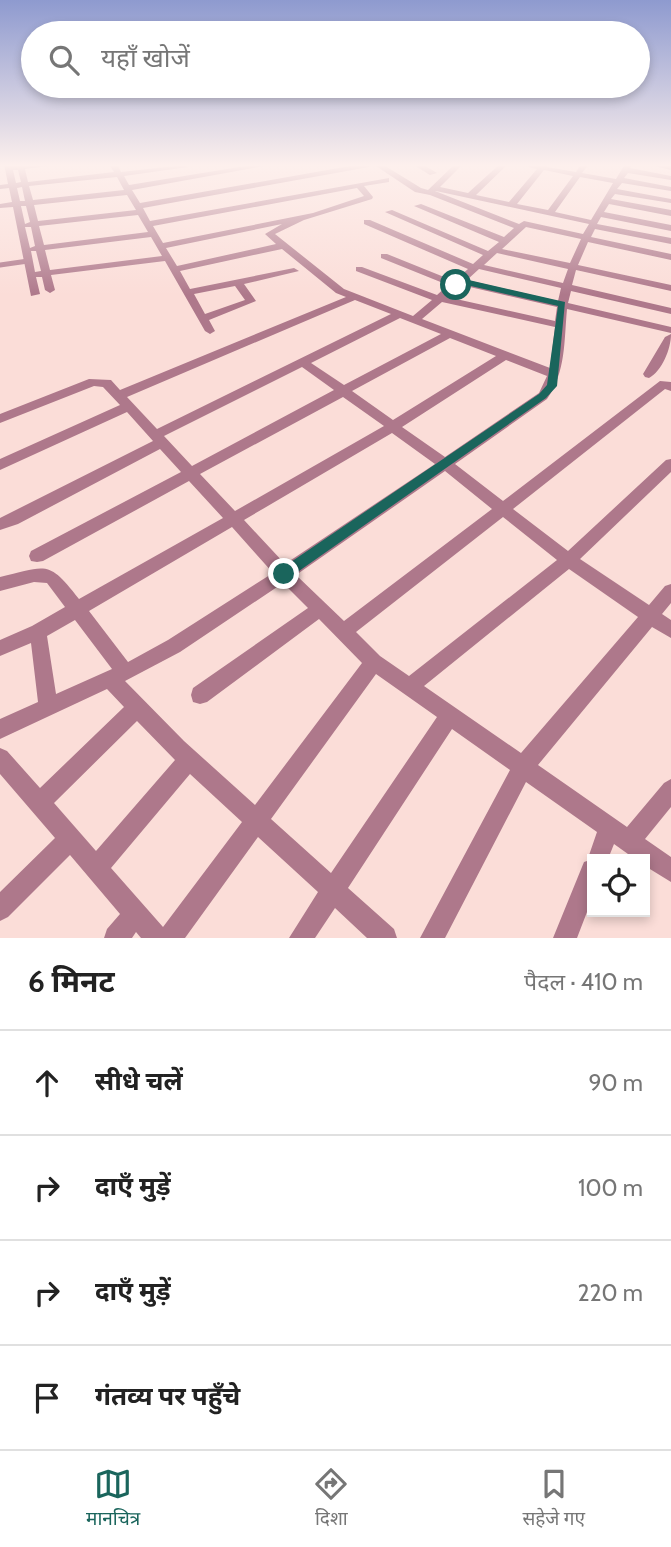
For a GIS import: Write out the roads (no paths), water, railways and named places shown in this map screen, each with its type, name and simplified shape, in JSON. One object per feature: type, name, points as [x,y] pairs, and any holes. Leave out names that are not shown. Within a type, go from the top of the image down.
[{"type":"street","points":[[17,208],[36,294]]},
{"type":"street","points":[[30,208],[50,290]]},
{"type":"street","points":[[21,226],[146,208]]},
{"type":"street","points":[[148,224],[238,208]]},
{"type":"street","points":[[318,208],[323,213]]},
{"type":"street","points":[[161,246],[301,218],[338,208]]},
{"type":"street","points":[[425,208],[505,241]]},
{"type":"street","points":[[474,208],[520,227]]},
{"type":"street","points":[[525,208],[550,213],[671,257]]},
{"type":"street","points":[[550,213],[554,208]]},
{"type":"street","points":[[0,729],[117,676],[174,646],[543,396],[552,386],[562,304],[591,228],[603,208]]},
{"type":"street","points":[[643,208],[671,213]]},
{"type":"street","points":[[140,209],[210,331]]},
{"type":"street","points":[[226,210],[257,251]]},
{"type":"street","points":[[389,212],[493,253],[671,288]]},
{"type":"street","points":[[301,218],[270,232],[270,236],[329,284],[354,297],[553,374]]},
{"type":"street","points":[[367,222],[476,267],[671,311]]},
{"type":"street","points":[[415,320],[520,227],[531,224],[591,228],[671,228]]},
{"type":"street","points":[[591,228],[671,241]]},
{"type":"street","points":[[26,250],[154,234]]},
{"type":"street","points":[[175,270],[282,246]]},
{"type":"street","points":[[384,256],[458,283],[671,330]]},
{"type":"street","points":[[32,275],[168,258]]},
{"type":"street","points":[[359,269],[440,299],[560,325]]},
{"type":"street","points":[[188,292],[294,271]]},
{"type":"street","points":[[203,318],[251,301],[238,282]]},
{"type":"street","points":[[0,465],[122,401],[354,297]]},
{"type":"street","points":[[0,524],[13,520],[157,439],[303,362],[400,314]]},
{"type":"street","points":[[37,556],[449,334]]},
{"type":"street","points":[[649,374],[671,337]]},
{"type":"street","points":[[0,648],[37,632],[233,520],[394,426],[505,355]]},
{"type":"street","points":[[303,362],[394,426],[569,560],[671,630]]},
{"type":"street","points":[[0,419],[99,381],[107,383],[284,574],[374,662],[671,871]]},
{"type":"street","points":[[343,632],[664,384],[671,387]]},
{"type":"street","points":[[410,686],[569,560],[671,464]]},
{"type":"street","points":[[0,584],[48,575],[76,610],[138,707],[190,759],[385,938]]},
{"type":"street","points":[[432,938],[523,766],[671,591]]},
{"type":"street","points":[[200,695],[320,609]]},
{"type":"street","points":[[37,632],[48,708]]},
{"type":"street","points":[[170,938],[374,662]]},
{"type":"street","points":[[39,803],[138,707]]},
{"type":"street","points":[[301,938],[450,715]]},
{"type":"street","points":[[0,758],[157,938]]},
{"type":"street","points":[[96,868],[190,759]]},
{"type":"street","points":[[628,842],[671,790]]},
{"type":"street","points":[[599,854],[610,828]]},
{"type":"street","points":[[0,909],[70,839]]},
{"type":"street","points":[[565,938],[587,883]]},
{"type":"street","points":[[116,938],[136,914]]},
{"type":"lane","points":[[0,265],[28,261]]}]
